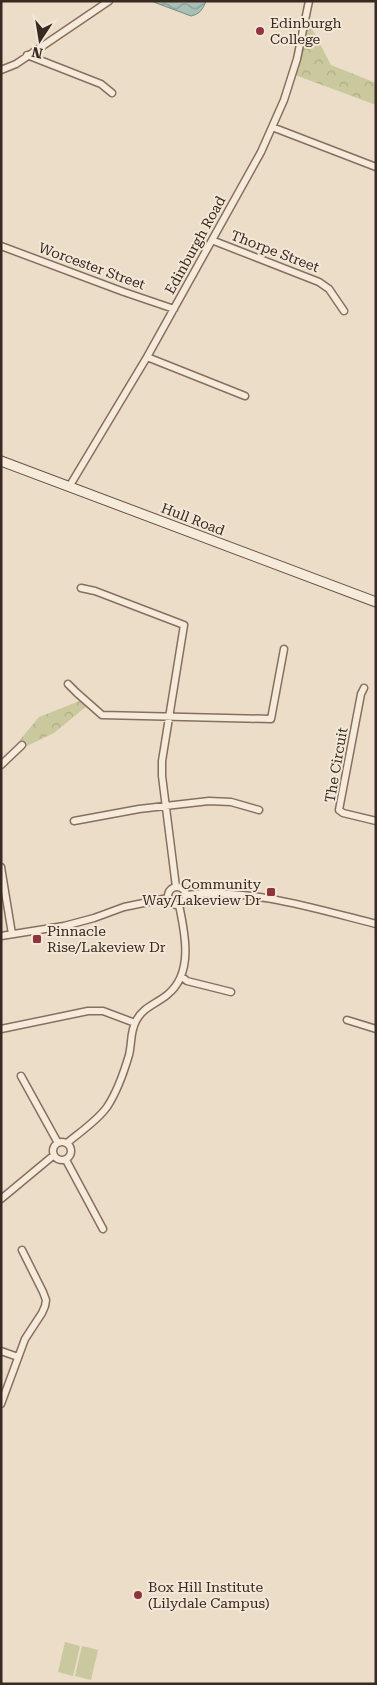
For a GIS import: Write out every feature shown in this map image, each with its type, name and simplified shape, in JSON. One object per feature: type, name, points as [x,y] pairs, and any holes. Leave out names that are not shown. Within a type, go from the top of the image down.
[{"type":"main road","name":"Hull Road","points":[[1,461],[376,602]]},
{"type":"street","points":[[1,70],[16,64],[109,1]]},
{"type":"street","name":"Edinburgh Road","points":[[69,487],[147,357],[214,240],[261,152],[284,100],[297,59],[309,1]]},
{"type":"street","points":[[27,55],[101,84],[112,93]]},
{"type":"street","points":[[272,127],[376,167]]},
{"type":"street","name":"Thorpe Street","points":[[214,240],[320,282],[329,290],[344,311]]},
{"type":"street","name":"Worcester Street","points":[[1,246],[174,309]]},
{"type":"street","points":[[147,357],[245,396]]},
{"type":"street","points":[[81,588],[95,591],[184,625],[162,761],[176,887]]},
{"type":"street","points":[[68,684],[102,715],[271,719],[284,650]]},
{"type":"street","name":"The Circuit","points":[[364,688],[361,694],[339,810],[343,813],[376,821]]},
{"type":"street","points":[[1,765],[22,745]]},
{"type":"street","points":[[74,821],[139,809],[209,801],[231,802],[259,810]]},
{"type":"street","points":[[1,867],[12,934]]},
{"type":"street","points":[[176,887],[182,888],[186,895],[184,901],[179,905],[172,904],[168,898],[170,890],[176,887]]},
{"type":"street","points":[[186,895],[222,893],[266,897],[376,924]]},
{"type":"street","points":[[1,936],[80,923],[124,907],[168,898]]},
{"type":"street","points":[[67,1143],[99,1116],[112,1099],[129,1054],[130,1037],[135,1023],[144,1010],[172,990],[181,976],[184,964],[185,933],[179,905]]},
{"type":"street","points":[[181,976],[188,980],[231,992]]},
{"type":"street","points":[[1,1029],[88,1011],[103,1011],[135,1023]]},
{"type":"street","points":[[347,1020],[376,1029]]},
{"type":"street","points":[[21,1076],[58,1143]]},
{"type":"street","points":[[58,1143],[67,1143],[71,1148],[71,1155],[66,1160],[57,1159],[54,1155],[54,1146],[58,1143]]},
{"type":"street","points":[[1,1199],[54,1155]]},
{"type":"street","points":[[66,1160],[103,1229]]},
{"type":"street","points":[[1,1404],[25,1339],[42,1313],[46,1300],[22,1250]]},
{"type":"street","points":[[1,1351],[18,1357]]},
{"type":"green space","points":[[307,19],[331,65],[376,83],[376,105],[295,75]]},
{"type":"green space","points":[[82,700],[88,705],[54,733],[27,746],[19,741],[39,717]]},
{"type":"green space","points":[[65,1642],[80,1646],[73,1676],[58,1672]]},
{"type":"green space","points":[[82,1646],[98,1650],[91,1680],[75,1676]]},
{"type":"water","points":[[151,1],[206,1],[201,11],[191,16]]},
{"type":"place","name":"Edinburgh College","points":[[260,31]]},
{"type":"place","name":"Community Way/Lakeview Dr","points":[[271,892]]},
{"type":"place","name":"Pinnacle Rise/Lakeview Dr","points":[[37,939]]},
{"type":"place","name":"Box Hill Institute (Lilydale Campus)","points":[[138,1595]]}]
